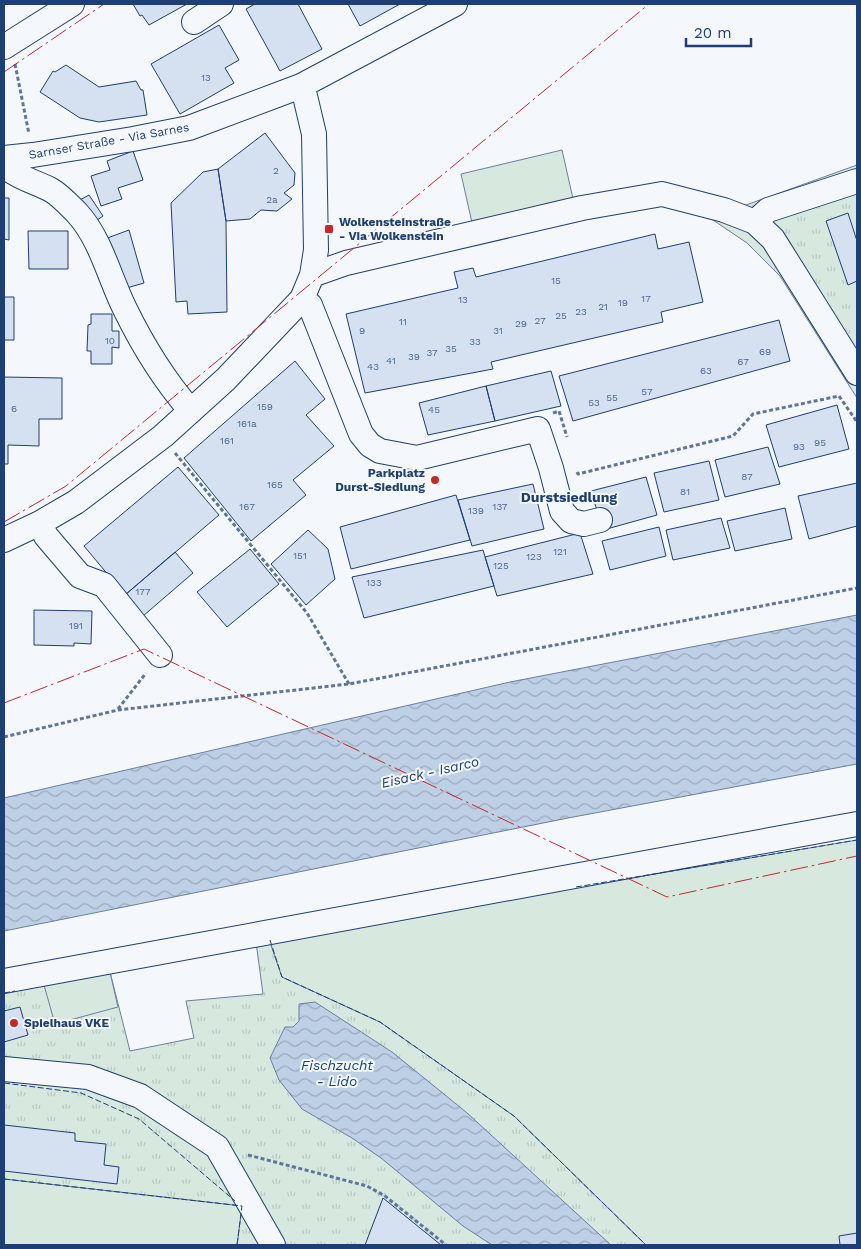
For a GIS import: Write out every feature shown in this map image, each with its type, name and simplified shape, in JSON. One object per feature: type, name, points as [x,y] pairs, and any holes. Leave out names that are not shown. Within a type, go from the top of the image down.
[{"type":"street","points":[[7,44],[72,4]]},
{"type":"street","points":[[194,22],[221,4]]},
{"type":"street","name":"Sarnser Straße - Via Sarnes","points":[[191,411],[152,360],[124,308],[97,244],[78,214],[53,191],[18,176],[7,168],[4,158],[33,156],[190,128],[301,86],[455,4]]},
{"type":"street","points":[[4,540],[40,523],[76,502],[163,436],[226,379],[302,299],[312,275],[316,250],[314,134],[301,86]]},
{"type":"street","points":[[755,222],[768,210],[857,181]]},
{"type":"street","points":[[312,275],[346,263],[582,208],[662,194],[724,210],[755,222],[773,239],[857,372]]},
{"type":"street","points":[[302,299],[310,305],[361,434],[370,445],[380,451],[417,458],[538,429],[551,468],[562,511],[571,521],[584,524],[600,520]]},
{"type":"street","points":[[40,523],[46,536],[80,576],[104,585],[160,654]]},
{"type":"street","points":[[4,981],[857,824]]},
{"type":"street","points":[[4,1069],[88,1078],[140,1096],[217,1147],[273,1245]]},
{"type":"path","points":[[7,44],[33,156]]},
{"type":"path","points":[[575,465],[578,474],[733,436],[753,414],[839,396],[857,422]]},
{"type":"path","points":[[560,411],[570,446]]},
{"type":"path","points":[[171,448],[307,613],[349,684]]},
{"type":"path","points":[[4,737],[118,710],[349,684],[857,588]]},
{"type":"path","points":[[118,710],[160,654]]},
{"type":"path","points":[[217,1147],[367,1186],[385,1196],[446,1245]]},
{"type":"green space","points":[[562,150],[574,203],[473,227],[461,174]]},
{"type":"green space","points":[[857,165],[857,398],[780,276],[747,243],[710,218]]},
{"type":"green space","points":[[857,840],[857,1245],[646,1245],[514,1116],[380,1022],[282,977],[269,939]]},
{"type":"green space","points":[[269,939],[282,977],[380,1022],[514,1116],[646,1245],[237,1245],[242,1206],[4,1179],[4,989],[109,968],[130,1051],[194,1038],[186,1001],[263,994],[256,942]]},
{"type":"green space","points":[[109,968],[118,1007],[55,1024],[44,985]]},
{"type":"green space","points":[[4,1179],[242,1206],[237,1245],[4,1245]]},
{"type":"water","name":"Eisack - Isarco","points":[[857,615],[857,764],[568,818],[4,931],[4,798],[510,682]]},
{"type":"water","name":"Fischzucht - Lido","points":[[315,1002],[392,1052],[466,1112],[611,1245],[492,1245],[463,1226],[381,1158],[352,1138],[302,1109],[279,1080],[270,1058],[285,1027],[293,1027],[299,1021],[299,1004]]},
{"type":"building","points":[[133,4],[187,4],[149,25],[142,15],[140,16]]},
{"type":"building","points":[[255,4],[298,4],[322,49],[280,71],[246,9]]},
{"type":"building","points":[[348,4],[400,4],[360,26]]},
{"type":"building","points":[[219,25],[239,60],[225,68],[234,83],[180,114],[151,64]]},
{"type":"building","points":[[66,65],[99,87],[136,81],[141,90],[143,90],[147,115],[99,122],[80,118],[40,92],[53,71],[55,72]]},
{"type":"building","points":[[265,133],[295,173],[294,185],[284,193],[292,199],[277,211],[261,210],[250,219],[226,221],[218,169]]},
{"type":"building","points":[[133,151],[143,180],[118,188],[122,199],[101,206],[91,176],[110,170],[107,161]]},
{"type":"building","points":[[218,169],[226,221],[227,312],[188,314],[187,301],[176,302],[171,203],[203,172]]},
{"type":"building","points":[[89,195],[103,216],[93,223],[78,201]]},
{"type":"building","points":[[4,198],[9,198],[9,240],[4,239]]},
{"type":"building","points":[[848,213],[857,241],[857,281],[848,285],[826,221]]},
{"type":"building","points":[[129,230],[144,283],[123,289],[102,240]]},
{"type":"building","points":[[28,231],[68,231],[68,269],[29,269]]},
{"type":"building","points":[[655,234],[658,249],[689,242],[703,302],[661,312],[663,322],[491,362],[493,369],[365,393],[346,314],[458,288],[454,272],[473,268],[476,277]]},
{"type":"building","points":[[4,297],[14,297],[14,340],[4,340]]},
{"type":"building","points":[[91,314],[112,314],[112,331],[119,331],[119,348],[112,347],[112,364],[91,364],[91,351],[87,351],[88,325],[91,324]]},
{"type":"building","points":[[779,320],[790,361],[573,421],[559,376]]},
{"type":"building","points":[[295,361],[325,399],[306,415],[334,446],[293,480],[306,495],[251,541],[184,458]]},
{"type":"building","points":[[551,371],[561,406],[495,421],[486,386]]},
{"type":"building","points":[[4,377],[62,378],[62,419],[39,419],[39,446],[8,445],[8,464],[4,464]]},
{"type":"building","points":[[486,386],[495,421],[428,435],[419,403]]},
{"type":"building","points":[[837,405],[849,449],[779,467],[766,425]]},
{"type":"building","points":[[768,447],[780,484],[725,497],[715,460]]},
{"type":"building","points":[[709,461],[719,500],[664,512],[654,473]]},
{"type":"building","points":[[178,467],[219,515],[125,595],[84,546]]},
{"type":"building","points":[[646,477],[657,515],[603,530],[591,491]]},
{"type":"building","points":[[857,483],[857,526],[809,539],[798,496]]},
{"type":"building","points":[[533,484],[544,529],[472,546],[458,500]]},
{"type":"building","points":[[456,495],[470,540],[351,569],[340,527]]},
{"type":"building","points":[[785,508],[792,539],[735,551],[727,521]]},
{"type":"building","points":[[721,518],[730,548],[673,560],[666,530]]},
{"type":"building","points":[[659,527],[666,556],[610,570],[602,541]]},
{"type":"building","points":[[308,530],[328,549],[335,579],[306,605],[271,564]]},
{"type":"building","points":[[580,533],[593,574],[497,596],[485,557]]},
{"type":"building","points":[[250,549],[279,584],[227,627],[197,592]]},
{"type":"building","points":[[483,550],[494,586],[364,618],[352,577]]},
{"type":"building","points":[[175,552],[193,573],[143,616],[125,595]]},
{"type":"building","points":[[34,610],[92,611],[91,644],[74,643],[74,646],[34,645]]},
{"type":"building","name":"Spielhaus VKE","points":[[20,1007],[28,1035],[4,1042],[4,1011]]},
{"type":"building","points":[[4,1125],[75,1133],[75,1141],[106,1144],[104,1165],[119,1167],[117,1184],[4,1171]]},
{"type":"building","points":[[383,1198],[441,1245],[365,1245]]},
{"type":"building","points":[[857,1233],[857,1245],[840,1245],[839,1236]]},
{"type":"fence","points":[[576,887],[857,840]]},
{"type":"fence","points":[[270,940],[282,977],[380,1022],[514,1116],[646,1245]]},
{"type":"fence","points":[[4,993],[15,991]]},
{"type":"fence","points":[[4,1083],[81,1093],[139,1119],[235,1201]]},
{"type":"fence","points":[[4,1179],[242,1206],[237,1245]]},
{"type":"power","points":[[4,72],[104,4]]},
{"type":"power","points":[[4,522],[66,486],[649,4]]},
{"type":"power","points":[[4,703],[144,649],[667,897],[857,856]]},
{"type":"place","name":"Wolkensteinstraße - Via Wolkenstein","points":[[329,229]]},
{"type":"place","name":"Parkplatz Durst-Siedlung","points":[[435,480]]},
{"type":"place","name":"Spielhaus VKE","points":[[14,1023]]},
{"type":"district","name":"Durstsiedlung","points":[[569,497]]}]
